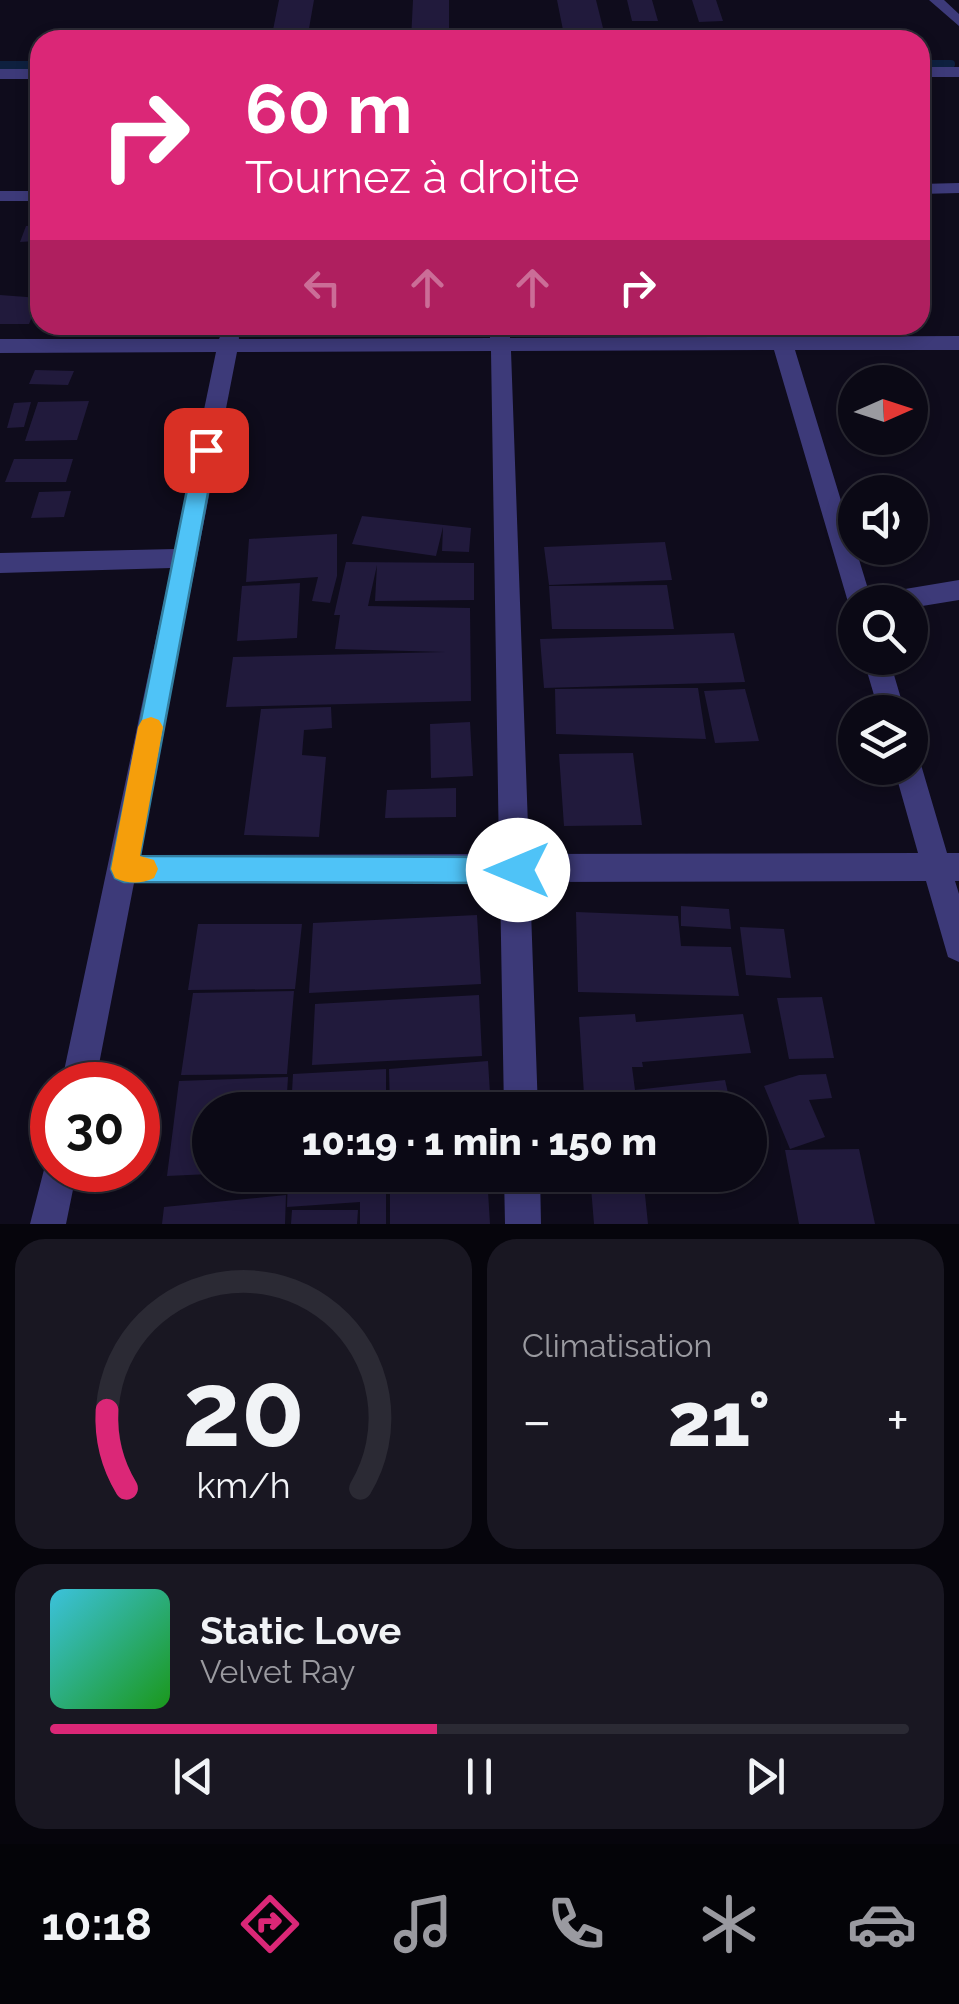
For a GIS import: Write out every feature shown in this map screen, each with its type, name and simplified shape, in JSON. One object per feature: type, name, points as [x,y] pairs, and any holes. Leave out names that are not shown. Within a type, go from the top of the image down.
[{"type":"street","points":[[930,72],[959,72]]},
{"type":"street","points":[[0,74],[30,74]]},
{"type":"street","points":[[930,189],[959,188]]},
{"type":"street","points":[[0,196],[30,196]]},
{"type":"street","points":[[0,346],[211,335]]},
{"type":"street","points":[[83,1062],[230,335]]},
{"type":"street","points":[[501,335],[518,870],[521,1092]]},
{"type":"street","points":[[548,335],[782,345],[959,343]]},
{"type":"street","points":[[782,345],[855,585]]},
{"type":"street","points":[[0,562],[182,558]]},
{"type":"street","points":[[928,595],[959,590]]},
{"type":"street","points":[[915,785],[948,868],[959,946]]},
{"type":"street","points":[[124,869],[948,868]]},
{"type":"street","points":[[48,1224],[55,1192]]},
{"type":"street","points":[[522,1192],[523,1224]]},
{"type":"building","points":[[279,0],[314,0],[309,30],[273,30]]},
{"type":"building","points":[[413,0],[449,0],[449,30],[412,30]]},
{"type":"building","points":[[557,0],[596,0],[604,30],[563,30]]},
{"type":"building","points":[[627,0],[652,0],[658,21],[632,21]]},
{"type":"building","points":[[692,0],[716,0],[723,21],[699,22]]},
{"type":"building","points":[[26,226],[30,226],[30,241],[20,242]]},
{"type":"building","points":[[0,295],[30,297],[29,324],[0,324]]},
{"type":"building","points":[[35,370],[74,371],[68,385],[29,384]]},
{"type":"building","points":[[89,401],[77,440],[25,441],[38,402]]},
{"type":"building","points":[[31,402],[24,427],[7,428],[14,403]]},
{"type":"building","points":[[14,459],[73,459],[66,482],[5,482]]},
{"type":"building","points":[[71,491],[64,517],[31,518],[39,492]]},
{"type":"building","points":[[362,516],[471,528],[469,552],[442,551],[443,527],[436,556],[352,544]]},
{"type":"building","points":[[337,534],[337,576],[330,603],[312,601],[318,577],[246,582],[249,539]]},
{"type":"building","points":[[665,542],[672,580],[549,585],[544,547]]},
{"type":"building","points":[[346,562],[474,563],[474,600],[375,601],[377,565],[368,606],[470,608],[471,701],[226,707],[233,657],[445,652],[335,649],[340,615],[334,615]]},
{"type":"building","points":[[300,583],[297,638],[237,641],[242,586]]},
{"type":"building","points":[[667,585],[674,629],[552,629],[549,586]]},
{"type":"building","points":[[734,633],[745,682],[544,688],[540,639]]},
{"type":"building","points":[[698,688],[706,739],[556,734],[555,689]]},
{"type":"building","points":[[745,689],[759,741],[715,743],[704,691]]},
{"type":"building","points":[[331,707],[332,728],[304,730],[302,755],[326,757],[319,837],[244,835],[261,709]]},
{"type":"building","points":[[470,722],[473,776],[431,778],[430,724]]},
{"type":"building","points":[[633,753],[642,825],[564,826],[559,754]]},
{"type":"building","points":[[456,788],[456,817],[385,818],[387,790]]},
{"type":"building","points":[[681,906],[729,909],[731,929],[681,926]]},
{"type":"building","points":[[576,912],[678,916],[681,946],[731,947],[739,996],[578,992]]},
{"type":"building","points":[[477,915],[481,984],[309,993],[313,923]]},
{"type":"building","points":[[198,924],[302,924],[295,989],[188,990]]},
{"type":"building","points":[[740,927],[784,929],[791,978],[746,975]]},
{"type":"building","points":[[294,991],[287,1074],[181,1075],[193,993]]},
{"type":"building","points":[[479,995],[482,1056],[312,1065],[315,1004]]},
{"type":"building","points":[[822,997],[834,1058],[789,1059],[777,998]]},
{"type":"building","points":[[635,1014],[636,1022],[743,1014],[751,1053],[642,1062],[643,1067],[632,1067],[635,1090],[725,1080],[728,1092],[584,1092],[579,1017]]},
{"type":"building","points":[[488,1061],[490,1092],[390,1092],[389,1069]]},
{"type":"building","points":[[386,1069],[386,1092],[292,1092],[293,1074]]},
{"type":"building","points":[[826,1074],[832,1098],[809,1100],[825,1137],[790,1149],[764,1086],[799,1075]]},
{"type":"building","points":[[288,1077],[287,1092],[192,1092],[192,1175],[167,1176],[179,1081]]},
{"type":"building","points":[[859,1149],[875,1224],[799,1224],[785,1150]]},
{"type":"building","points":[[287,1192],[386,1192],[386,1224],[360,1224],[360,1202],[287,1207]]},
{"type":"building","points":[[390,1192],[488,1192],[490,1224],[390,1224]]},
{"type":"building","points":[[591,1192],[645,1192],[648,1224],[594,1224]]},
{"type":"building","points":[[286,1195],[285,1224],[162,1224],[164,1207]]},
{"type":"building","points":[[292,1210],[358,1210],[357,1224],[291,1224]]},
{"type":"waterway","points":[[930,64],[951,64]]},
{"type":"waterway","points":[[0,65],[30,65]]},
{"type":"slow traffic","points":[[145,869],[124,869],[151,727]]},
{"type":"route","points":[[206,450],[124,869],[518,870]]}]
